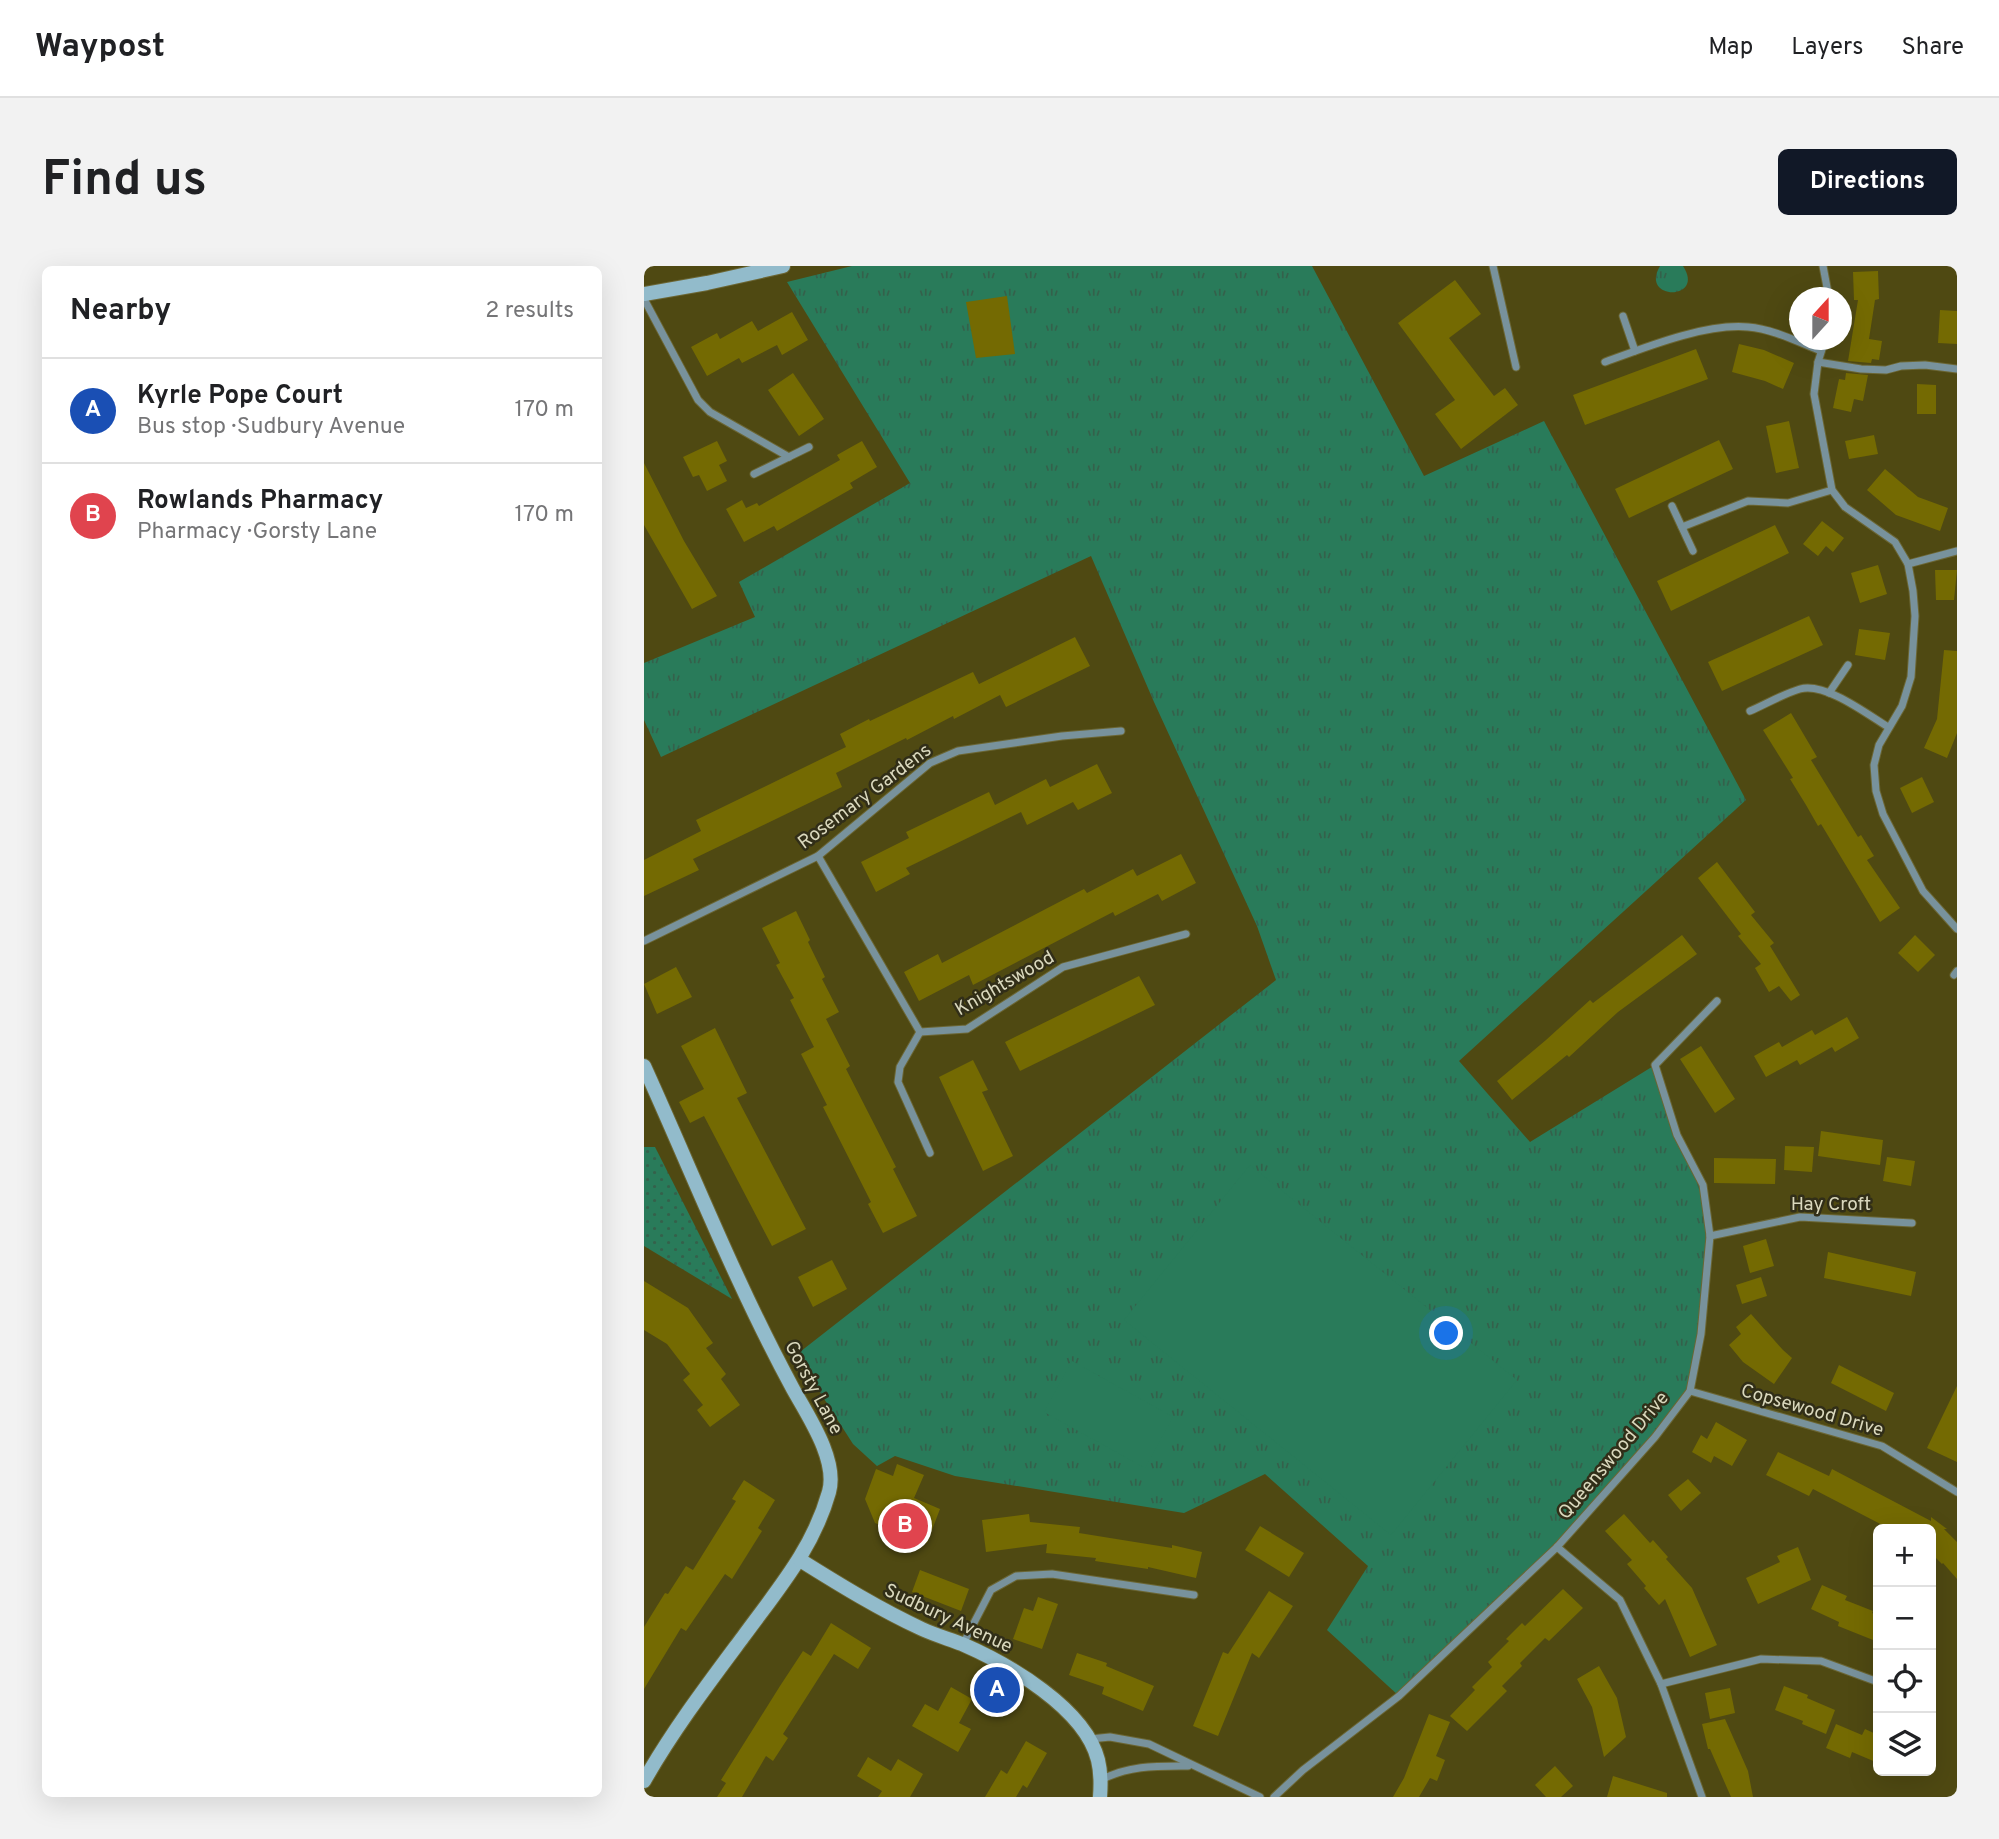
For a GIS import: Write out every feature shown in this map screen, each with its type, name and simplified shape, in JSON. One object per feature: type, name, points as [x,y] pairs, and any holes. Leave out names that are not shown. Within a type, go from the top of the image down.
[{"type":"street","points":[[783,266],[644,296],[698,400],[710,411],[789,457]]},
{"type":"street","points":[[1493,266],[1517,368]]},
{"type":"street","points":[[1823,266],[1827,287]]},
{"type":"street","points":[[1623,316],[1635,351]]},
{"type":"street","points":[[1605,362],[1711,328],[1750,327],[1769,331],[1821,351],[1814,394],[1832,490],[1845,507],[1895,542],[1908,564],[1913,591],[1915,616],[1911,677],[1902,706],[1879,745],[1874,778],[1883,814],[1923,891],[1957,929]]},
{"type":"street","points":[[1818,362],[1861,369],[1886,370],[1900,366],[1925,365],[1957,369]]},
{"type":"street","points":[[754,474],[809,447]]},
{"type":"street","points":[[1682,527],[1748,501],[1788,503],[1832,490]]},
{"type":"street","points":[[1672,506],[1693,551]]},
{"type":"street","points":[[1908,564],[1957,551]]},
{"type":"street","points":[[1829,692],[1848,665]]},
{"type":"street","points":[[1750,711],[1801,689],[1814,688],[1829,692],[1888,727]]},
{"type":"street","name":"Rosemary Gardens","points":[[644,941],[818,856],[930,763],[958,751],[1062,736],[1121,731]]},
{"type":"street","points":[[818,856],[920,1032],[900,1067],[898,1082],[930,1153]]},
{"type":"street","name":"Knightswood","points":[[920,1032],[967,1029],[1063,967],[1186,934]]},
{"type":"street","name":"Queenswood Drive","points":[[1274,1797],[1303,1770],[1399,1696],[1557,1547],[1654,1437],[1690,1391],[1701,1334],[1710,1236],[1703,1185],[1676,1135],[1655,1065],[1717,1001]]},
{"type":"street","name":"Gorsty Lane","points":[[644,1066],[741,1288],[819,1436],[831,1476],[821,1516],[800,1560],[680,1721],[644,1781]]},
{"type":"street","name":"Hay Croft","points":[[1710,1236],[1800,1217],[1912,1223]]},
{"type":"street","name":"Copsewood Drive","points":[[1690,1391],[1882,1446],[1957,1492]]},
{"type":"street","points":[[1557,1547],[1620,1600],[1661,1684],[1702,1797]]},
{"type":"street","name":"Sudbury Avenue","points":[[800,1560],[864,1601],[1012,1670],[1049,1696],[1072,1717],[1089,1739],[1097,1758],[1101,1780],[1100,1797]]},
{"type":"street","points":[[963,1645],[991,1590],[1016,1576],[1052,1574],[1194,1595]]},
{"type":"street","points":[[1661,1684],[1761,1659],[1821,1661],[1873,1680]]},
{"type":"street","points":[[1089,1739],[1110,1737],[1149,1744],[1260,1797]]},
{"type":"street","points":[[1101,1780],[1116,1772],[1144,1766],[1192,1766]]},
{"type":"green space","points":[[852,266],[1312,266],[1424,476],[1544,421],[1746,800],[1459,1061],[1530,1142],[1655,1065],[1677,1135],[1703,1185],[1710,1236],[1701,1334],[1690,1391],[1557,1547],[1399,1696],[1327,1630],[1368,1566],[1265,1474],[1184,1513],[955,1476],[895,1456],[877,1466],[853,1444],[796,1355],[1276,980],[1257,926],[1154,702],[1091,556],[661,757],[644,720],[644,663],[755,617],[739,582],[910,483],[787,282]]},
{"type":"green space","points":[[1660,266],[1683,266],[1688,277],[1686,286],[1680,291],[1664,291],[1658,286],[1656,277]]},
{"type":"green space","points":[[644,1147],[655,1147],[732,1299],[644,1246]]},
{"type":"green space","points":[[1250,1165],[1517,1380],[1391,1535],[1124,1320]]},
{"type":"green space","points":[[1072,1361],[1173,1417],[1145,1468],[1044,1412]]},
{"type":"building","points":[[1878,271],[1879,299],[1875,300],[1869,339],[1882,341],[1879,360],[1872,359],[1871,363],[1848,361],[1852,350],[1858,300],[1854,300],[1853,272]]},
{"type":"building","points":[[1455,280],[1481,314],[1449,338],[1494,396],[1505,388],[1518,405],[1461,449],[1435,414],[1455,400],[1398,323]]},
{"type":"building","points":[[1007,296],[1015,354],[976,358],[966,302]]},
{"type":"building","points":[[1940,310],[1957,311],[1957,344],[1938,343]]},
{"type":"building","points":[[792,312],[808,340],[782,355],[777,345],[742,363],[739,358],[707,376],[691,347],[717,333],[720,339],[752,321],[758,331]]},
{"type":"building","points":[[1739,344],[1764,350],[1794,363],[1783,389],[1732,372]]},
{"type":"building","points":[[1696,349],[1708,379],[1585,425],[1573,395]]},
{"type":"building","points":[[793,373],[824,419],[799,436],[768,390]]},
{"type":"building","points":[[1846,373],[1868,375],[1863,401],[1854,399],[1851,412],[1833,408],[1839,379],[1845,380]]},
{"type":"building","points":[[1917,384],[1936,385],[1936,414],[1917,414]]},
{"type":"building","points":[[1789,421],[1799,468],[1776,473],[1766,426]]},
{"type":"building","points":[[1874,435],[1878,454],[1849,459],[1845,441]]},
{"type":"building","points":[[1719,440],[1733,469],[1629,518],[1615,489]]},
{"type":"building","points":[[717,441],[727,461],[719,465],[727,481],[707,491],[699,475],[693,477],[683,457]]},
{"type":"building","points":[[862,441],[877,467],[850,483],[853,488],[777,531],[774,526],[744,542],[726,509],[742,500],[746,508],[757,503],[759,506],[840,460],[837,455]]},
{"type":"building","points":[[644,463],[684,541],[717,596],[692,609],[644,525]]},
{"type":"building","points":[[1885,469],[1918,497],[1948,508],[1940,531],[1896,515],[1867,490]]},
{"type":"building","points":[[1822,521],[1844,538],[1833,552],[1826,546],[1818,556],[1803,544]]},
{"type":"building","points":[[1775,525],[1789,553],[1671,611],[1657,581]]},
{"type":"building","points":[[1878,565],[1887,594],[1860,603],[1851,573]]},
{"type":"building","points":[[1935,570],[1957,570],[1954,600],[1936,600]]},
{"type":"building","points":[[1809,616],[1823,645],[1722,691],[1708,662]]},
{"type":"building","points":[[1859,629],[1890,633],[1885,660],[1855,655]]},
{"type":"building","points":[[1075,637],[1090,666],[1006,707],[1000,695],[836,773],[842,787],[693,859],[699,870],[644,896],[644,860],[701,831],[696,820],[846,747],[840,734],[869,719],[870,721],[973,672],[979,684]]},
{"type":"building","points":[[1944,650],[1957,651],[1957,733],[1947,758],[1924,748],[1937,719]]},
{"type":"building","points":[[1791,713],[1817,757],[1811,760],[1858,837],[1861,835],[1874,856],[1867,860],[1900,908],[1880,922],[1821,824],[1818,826],[1790,779],[1793,778],[1763,730]]},
{"type":"building","points":[[1097,764],[1112,793],[1078,810],[1073,802],[1027,825],[1021,812],[906,868],[910,874],[876,892],[861,862],[909,838],[906,832],[989,792],[995,805],[1046,779],[1050,787]]},
{"type":"building","points":[[1922,777],[1934,802],[1912,813],[1900,788]]},
{"type":"building","points":[[1181,854],[1196,883],[1162,901],[1158,894],[1115,916],[1113,912],[973,985],[969,975],[919,1001],[904,972],[938,954],[942,963],[1084,889],[1087,893],[1133,869],[1137,876]]},
{"type":"building","points":[[1717,862],[1755,912],[1751,915],[1774,943],[1770,946],[1800,995],[1791,1001],[1779,986],[1769,992],[1755,968],[1761,964],[1698,878]]},
{"type":"building","points":[[796,911],[825,977],[822,979],[839,1012],[826,1019],[850,1066],[846,1069],[896,1167],[893,1169],[917,1216],[883,1233],[868,1204],[871,1202],[823,1107],[827,1105],[801,1054],[814,1047],[790,1000],[794,998],[776,965],[780,963],[762,928]]},
{"type":"building","points":[[1682,935],[1697,954],[1618,1012],[1569,1057],[1567,1055],[1512,1100],[1497,1081],[1590,1000],[1593,1003]]},
{"type":"building","points":[[1915,935],[1935,955],[1918,972],[1898,953]]},
{"type":"building","points":[[676,967],[692,997],[657,1014],[644,984]]},
{"type":"building","points":[[1139,976],[1155,1005],[1020,1071],[1005,1042]]},
{"type":"building","points":[[1847,1017],[1859,1038],[1835,1052],[1832,1047],[1800,1065],[1797,1060],[1766,1077],[1754,1056],[1779,1042],[1782,1047],[1812,1030],[1815,1035]]},
{"type":"building","points":[[715,1028],[747,1093],[737,1098],[806,1229],[772,1246],[704,1116],[690,1123],[679,1102],[704,1089],[681,1046]]},
{"type":"building","points":[[1701,1046],[1735,1099],[1715,1113],[1680,1059]]},
{"type":"building","points":[[973,1060],[988,1090],[982,1092],[1013,1156],[983,1171],[939,1077]]},
{"type":"building","points":[[1821,1131],[1883,1140],[1880,1165],[1818,1156]]},
{"type":"building","points":[[1785,1146],[1814,1147],[1812,1172],[1784,1170]]},
{"type":"building","points":[[1887,1157],[1915,1161],[1911,1186],[1883,1181]]},
{"type":"building","points":[[1714,1158],[1776,1159],[1775,1184],[1714,1183]]},
{"type":"building","points":[[1766,1239],[1774,1266],[1750,1273],[1743,1246]]},
{"type":"building","points":[[1828,1252],[1916,1272],[1911,1296],[1824,1278]]},
{"type":"building","points":[[832,1260],[847,1289],[813,1307],[798,1277]]},
{"type":"building","points":[[1761,1277],[1767,1296],[1742,1304],[1736,1285]]},
{"type":"building","points":[[644,1281],[688,1308],[713,1343],[706,1348],[726,1374],[721,1379],[740,1405],[710,1427],[697,1410],[703,1405],[683,1380],[690,1374],[667,1344],[644,1330]]},
{"type":"building","points":[[1751,1314],[1792,1358],[1774,1384],[1743,1362],[1729,1345],[1741,1334],[1736,1327]]},
{"type":"building","points":[[1839,1365],[1894,1393],[1886,1411],[1831,1383]]},
{"type":"building","points":[[1957,1386],[1957,1462],[1927,1448]]},
{"type":"building","points":[[1716,1422],[1747,1440],[1732,1466],[1714,1456],[1711,1463],[1692,1452],[1701,1435],[1707,1439]]},
{"type":"building","points":[[1778,1452],[1829,1476],[1832,1469],[1931,1521],[1931,1517],[1947,1529],[1944,1529],[1957,1542],[1957,1579],[1936,1558],[1936,1524],[1880,1524],[1813,1489],[1809,1496],[1766,1475]]},
{"type":"building","points":[[897,1464],[924,1475],[914,1498],[940,1509],[927,1543],[875,1523],[865,1499],[876,1469],[893,1476]]},
{"type":"building","points":[[1688,1479],[1701,1493],[1681,1511],[1668,1495]]},
{"type":"building","points":[[744,1480],[775,1500],[758,1528],[762,1531],[732,1579],[725,1574],[686,1631],[681,1628],[644,1689],[644,1627],[686,1566],[693,1570],[736,1501],[732,1499]]},
{"type":"building","points":[[1029,1514],[1030,1522],[1080,1527],[1079,1533],[1172,1548],[1172,1545],[1202,1552],[1196,1578],[1148,1567],[1095,1561],[1096,1558],[1046,1553],[1047,1544],[986,1552],[982,1520]]},
{"type":"building","points":[[1624,1514],[1650,1543],[1653,1540],[1692,1588],[1717,1645],[1690,1657],[1665,1599],[1659,1605],[1627,1564],[1632,1560],[1605,1531]]},
{"type":"building","points":[[1260,1526],[1304,1553],[1289,1577],[1245,1550]]},
{"type":"building","points":[[1798,1547],[1811,1580],[1758,1604],[1746,1578],[1780,1562],[1777,1556]]},
{"type":"building","points":[[920,1570],[969,1589],[961,1611],[912,1592]]},
{"type":"building","points":[[1822,1585],[1847,1596],[1845,1600],[1873,1611],[1873,1640],[1838,1626],[1839,1622],[1811,1609]]},
{"type":"building","points":[[1563,1589],[1583,1608],[1549,1641],[1545,1638],[1520,1663],[1522,1666],[1502,1686],[1507,1691],[1467,1731],[1450,1716],[1475,1690],[1472,1687],[1492,1667],[1488,1662],[1509,1641],[1506,1639],[1522,1623],[1525,1626]]},
{"type":"building","points":[[1269,1591],[1293,1606],[1259,1658],[1252,1653],[1218,1736],[1193,1726],[1223,1652],[1228,1654]]},
{"type":"building","points":[[1038,1597],[1058,1604],[1042,1649],[1013,1639],[1024,1608],[1033,1611]]},
{"type":"building","points":[[831,1623],[871,1648],[858,1669],[834,1654],[783,1734],[788,1738],[773,1761],[766,1756],[742,1797],[717,1797],[726,1783],[721,1780],[780,1686],[803,1651],[811,1656]]},
{"type":"building","points":[[1077,1653],[1107,1663],[1106,1666],[1154,1686],[1143,1711],[1102,1694],[1104,1687],[1069,1675]]},
{"type":"building","points":[[1599,1666],[1617,1698],[1626,1737],[1604,1757],[1592,1707],[1577,1679]]},
{"type":"building","points":[[1784,1686],[1835,1710],[1826,1734],[1775,1710]]},
{"type":"building","points":[[951,1687],[972,1699],[959,1723],[971,1729],[958,1752],[912,1726],[925,1704],[938,1711]]},
{"type":"building","points":[[1730,1688],[1735,1713],[1710,1719],[1705,1693]]},
{"type":"building","points":[[1429,1714],[1450,1722],[1436,1756],[1445,1760],[1437,1781],[1430,1778],[1419,1797],[1393,1797],[1404,1778]]},
{"type":"building","points":[[1725,1719],[1748,1771],[1753,1797],[1731,1797],[1708,1749],[1702,1724]]},
{"type":"building","points":[[1836,1724],[1862,1735],[1865,1729],[1873,1733],[1873,1761],[1852,1752],[1850,1758],[1826,1748]]},
{"type":"building","points":[[1026,1741],[1047,1753],[1027,1788],[1023,1785],[1016,1797],[985,1797],[1001,1770],[1007,1774]]},
{"type":"building","points":[[868,1757],[891,1771],[898,1759],[923,1774],[910,1797],[878,1797],[882,1791],[857,1776]]},
{"type":"building","points":[[1555,1766],[1573,1786],[1561,1797],[1546,1797],[1535,1785]]},
{"type":"building","points":[[1613,1776],[1667,1793],[1667,1797],[1607,1797]]},
{"type":"place","name":"Rowlands Pharmacy","points":[[905,1526]]},
{"type":"place","name":"Kyrle Pope Court","points":[[997,1690]]}]
